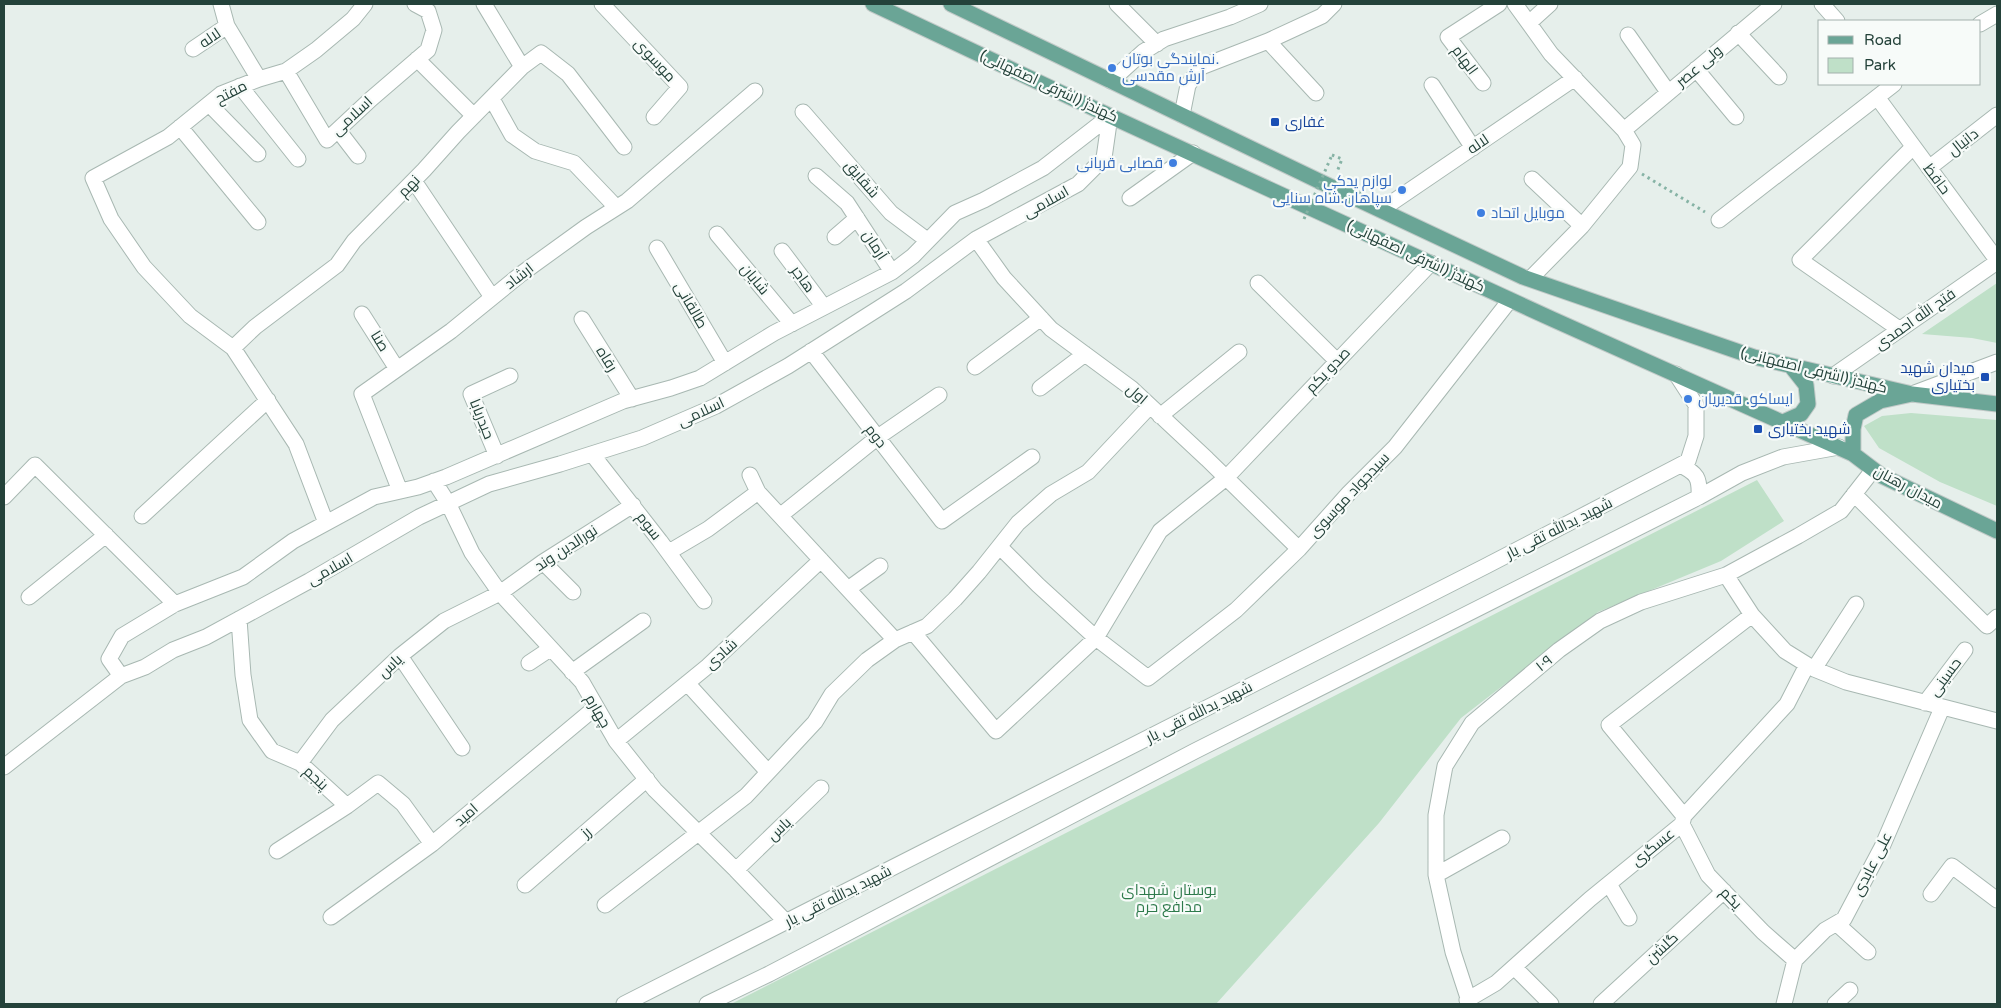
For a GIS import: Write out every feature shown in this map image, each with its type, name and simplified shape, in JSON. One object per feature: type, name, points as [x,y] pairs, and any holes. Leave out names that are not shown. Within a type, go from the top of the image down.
[{"type":"main road","name":"کهندژ (اشرفی اصفهانی)","points":[[873,4],[1110,116],[1510,300],[1854,454]]},
{"type":"main road","name":"کهندژ (اشرفی اصفهانی)","points":[[951,4],[1381,210],[1530,279],[1754,357],[1912,394]]},
{"type":"main road","points":[[1783,422],[1801,414],[1808,404],[1806,385],[1791,366]]},
{"type":"main road","points":[[1854,454],[1852,430],[1856,414],[1880,401],[1912,394],[1997,404]]},
{"type":"main road","name":"میدان رهنان","points":[[1854,454],[1882,476],[1997,531]]},
{"type":"street","points":[[221,4],[227,26],[259,78]]},
{"type":"street","name":"مفتح","points":[[233,348],[190,316],[144,266],[111,220],[93,178],[168,137],[220,94],[259,78],[286,71],[316,50],[353,19],[365,4]]},
{"type":"street","name":"اسلامی","points":[[286,71],[327,140],[428,50],[434,30],[428,11],[415,4]]},
{"type":"street","points":[[484,4],[522,66]]},
{"type":"street","name":"موسوی","points":[[602,4],[680,86],[654,117]]},
{"type":"street","points":[[1117,4],[1156,44]]},
{"type":"street","points":[[1111,81],[1156,44],[1260,4]]},
{"type":"street","points":[[1182,115],[1188,85],[1201,67],[1268,42],[1322,16],[1334,4]]},
{"type":"street","name":"الهام","points":[[1483,83],[1448,37],[1499,4]]},
{"type":"street","points":[[1515,4],[1551,54],[1624,130],[1633,145],[1630,167],[1582,226],[1530,279]]},
{"type":"street","points":[[1528,23],[1550,4]]},
{"type":"street","name":"ولی عصر","points":[[1624,130],[1774,4]]},
{"type":"street","points":[[1822,4],[1836,20]]},
{"type":"street","points":[[1981,23],[1997,14]]},
{"type":"street","name":"لاله","points":[[193,49],[227,26]]},
{"type":"street","points":[[1738,33],[1780,77]]},
{"type":"street","points":[[1628,35],[1668,92]]},
{"type":"street","points":[[1268,42],[1316,93]]},
{"type":"street","name":"نهم","points":[[233,348],[255,327],[337,265],[354,240],[414,181],[522,66],[541,53],[568,74],[624,147]]},
{"type":"street","points":[[417,60],[474,116]]},
{"type":"street","points":[[1696,69],[1736,118]]},
{"type":"street","name":"لاله","points":[[1381,210],[1575,78]]},
{"type":"street","points":[[1432,85],[1473,148]]},
{"type":"street","points":[[1719,220],[1893,85]]},
{"type":"street","points":[[240,86],[298,159]]},
{"type":"street","name":"ارشاد","points":[[400,491],[362,394],[451,331],[550,253],[627,200],[756,91]]},
{"type":"street","name":"حافظ","points":[[1877,97],[1997,261]]},
{"type":"street","points":[[492,99],[512,135],[535,151],[574,163],[616,207]]},
{"type":"street","points":[[209,104],[258,154]]},
{"type":"street","name":"شقایق","points":[[803,112],[891,213],[927,240]]},
{"type":"street","name":"اسلامی","points":[[1110,116],[1104,158],[1078,184],[976,239],[906,291],[788,366],[716,406],[642,438],[489,484],[419,517],[206,637],[173,650],[145,666],[121,676],[109,659],[122,636],[175,604],[243,577],[293,541],[374,497],[434,481],[632,399],[700,378],[792,324],[892,272],[912,256],[954,213],[984,200],[1042,168],[1110,116]]},
{"type":"street","name":"دانیال","points":[[1929,168],[1997,116]]},
{"type":"street","points":[[180,127],[258,222]]},
{"type":"street","points":[[338,130],[358,156]]},
{"type":"street","points":[[1899,329],[1800,260],[1913,147]]},
{"type":"street","points":[[1130,198],[1193,153]]},
{"type":"street","name":"آرمان","points":[[816,176],[847,203],[892,272]]},
{"type":"street","points":[[1532,180],[1582,226]]},
{"type":"street","points":[[414,181],[492,297]]},
{"type":"street","name":"آرمان","points":[[835,237],[857,218]]},
{"type":"street","name":"شایان","points":[[717,234],[792,324]]},
{"type":"street","name":"اول","points":[[976,239],[1004,278],[1051,329],[1131,388],[1299,549]]},
{"type":"street","name":"طالقانی","points":[[657,248],[725,363]]},
{"type":"street","name":"هاجر","points":[[782,251],[824,308]]},
{"type":"street","name":"فتح الله احمدی","points":[[1833,376],[1997,261]]},
{"type":"street","name":"صدو یکم","points":[[913,632],[996,731],[1096,638],[1160,532],[1226,478],[1432,263]]},
{"type":"street","points":[[1258,283],[1337,361]]},
{"type":"street","name":"سیدجواد موسوی","points":[[1096,638],[1148,678],[1236,610],[1299,549],[1349,493],[1394,447],[1510,300]]},
{"type":"street","name":"صنا","points":[[362,314],[397,369]]},
{"type":"street","points":[[975,367],[1041,318]]},
{"type":"street","name":"رفاه","points":[[582,319],[632,399]]},
{"type":"street","points":[[233,348],[296,444],[326,523]]},
{"type":"street","name":"دوم","points":[[810,351],[942,521],[1032,457]]},
{"type":"street","points":[[605,905],[746,796],[815,722],[832,694],[867,660],[895,640],[927,626],[955,599],[1018,523],[1051,494],[1088,472],[1155,411],[1239,352]]},
{"type":"street","points":[[1040,388],[1085,354]]},
{"type":"street","points":[[1912,394],[1997,362]]},
{"type":"street","name":"شهید یدالله تقی یار","points":[[624,1004],[1441,589],[1688,461],[1696,436],[1696,406],[1676,374]]},
{"type":"street","name":"حیدربابا","points":[[498,456],[471,394],[510,376]]},
{"type":"street","points":[[781,515],[878,438],[939,395]]},
{"type":"street","points":[[142,516],[268,400]]},
{"type":"street","points":[[707,1004],[778,969],[1204,747],[1699,497],[1742,473],[1783,457],[1839,447]]},
{"type":"street","name":"سوم","points":[[592,454],[669,552],[704,601]]},
{"type":"street","points":[[4,497],[35,465],[175,604]]},
{"type":"street","points":[[1680,465],[1692,471],[1699,483],[1699,497]]},
{"type":"street","name":"۱۰۹","points":[[1469,1002],[1453,952],[1436,875],[1436,815],[1445,766],[1472,723],[1559,650],[1600,621],[1641,602],[1726,575],[1798,536],[1841,511],[1873,470]]},
{"type":"street","points":[[750,475],[758,492],[895,640]]},
{"type":"street","name":"چهارم","points":[[434,481],[448,504],[472,553],[500,593],[582,682],[616,741],[646,780],[786,922]]},
{"type":"street","points":[[669,552],[708,529],[758,492]]},
{"type":"street","points":[[1854,494],[1987,626],[1997,617]]},
{"type":"street","name":"نورالدین وند","points":[[500,593],[543,562],[633,506]]},
{"type":"street","points":[[29,597],[106,535]]},
{"type":"street","points":[[1000,547],[1096,638]]},
{"type":"street","name":"شادی","points":[[616,741],[708,666],[821,560]]},
{"type":"street","points":[[543,562],[573,592]]},
{"type":"street","points":[[848,589],[880,566]]},
{"type":"street","points":[[1726,575],[1752,616],[1785,651],[1811,667],[1846,682],[1997,721]]},
{"type":"street","name":"یاس","points":[[300,763],[332,720],[400,656],[444,621],[500,593]]},
{"type":"street","name":"عسگری","points":[[1469,1002],[1496,983],[1683,820],[1786,704],[1856,604]]},
{"type":"street","name":"یکم","points":[[1752,616],[1609,725],[1683,820],[1708,875],[1764,932],[1795,960]]},
{"type":"street","name":"پنجم","points":[[238,619],[243,675],[250,720],[272,751],[300,763],[347,806]]},
{"type":"street","points":[[572,672],[643,620]]},
{"type":"street","points":[[529,663],[550,649]]},
{"type":"street","name":"حسینی","points":[[1925,703],[1964,650]]},
{"type":"street","points":[[400,656],[462,748]]},
{"type":"street","points":[[4,767],[121,676]]},
{"type":"street","points":[[687,683],[768,772]]},
{"type":"street","name":"امید","points":[[331,916],[432,844],[596,707]]},
{"type":"street","name":"علی عابدی","points":[[1795,960],[1825,930],[1844,919],[1882,847],[1942,708]]},
{"type":"street","name":"رز","points":[[525,885],[646,780]]},
{"type":"street","points":[[276,851],[347,806],[378,783],[403,804],[432,844]]},
{"type":"street","name":"یاس","points":[[736,870],[822,788]]},
{"type":"street","points":[[1436,875],[1502,838]]},
{"type":"street","points":[[1931,894],[1952,866],[1997,900]]},
{"type":"street","points":[[1609,884],[1629,918]]},
{"type":"street","name":"گلشن","points":[[1601,1004],[1724,891]]},
{"type":"street","points":[[1837,924],[1868,952]]},
{"type":"street","points":[[1784,1004],[1795,960]]},
{"type":"street","points":[[1514,967],[1551,1004]]},
{"type":"street","points":[[1835,1004],[1850,990]]},
{"type":"path","points":[[1304,219],[1332,155],[1342,159]]},
{"type":"path","points":[[1630,167],[1719,220]]},
{"type":"green space","points":[[1997,283],[1997,343],[1972,338],[1922,334]]},
{"type":"green space","points":[[1911,413],[1997,420],[1997,506],[1940,482],[1879,448],[1864,426],[1882,416]]},
{"type":"green space","name":"بوستان شهدای مدافع حرم","points":[[1757,480],[1784,521],[1721,561],[1598,612],[1461,718],[1379,823],[1216,1004],[731,1004]]},
{"type":"place","name":"نمایندگی بوتان. آرش مقدسی","points":[[1112,68]]},
{"type":"place","name":"غفاری","points":[[1275,122]]},
{"type":"place","name":"قصابی قربانی","points":[[1173,163]]},
{"type":"place","name":"لوازم یدکی سپاهان.شاه سنایی","points":[[1402,190]]},
{"type":"place","name":"موبایل اتحاد","points":[[1481,213]]},
{"type":"place","name":"میدان شهید بختیاری","points":[[1985,377]]},
{"type":"place","name":"ایساکو. قدیریان","points":[[1688,399]]},
{"type":"place","name":"شهید بختیاری","points":[[1758,429]]}]
